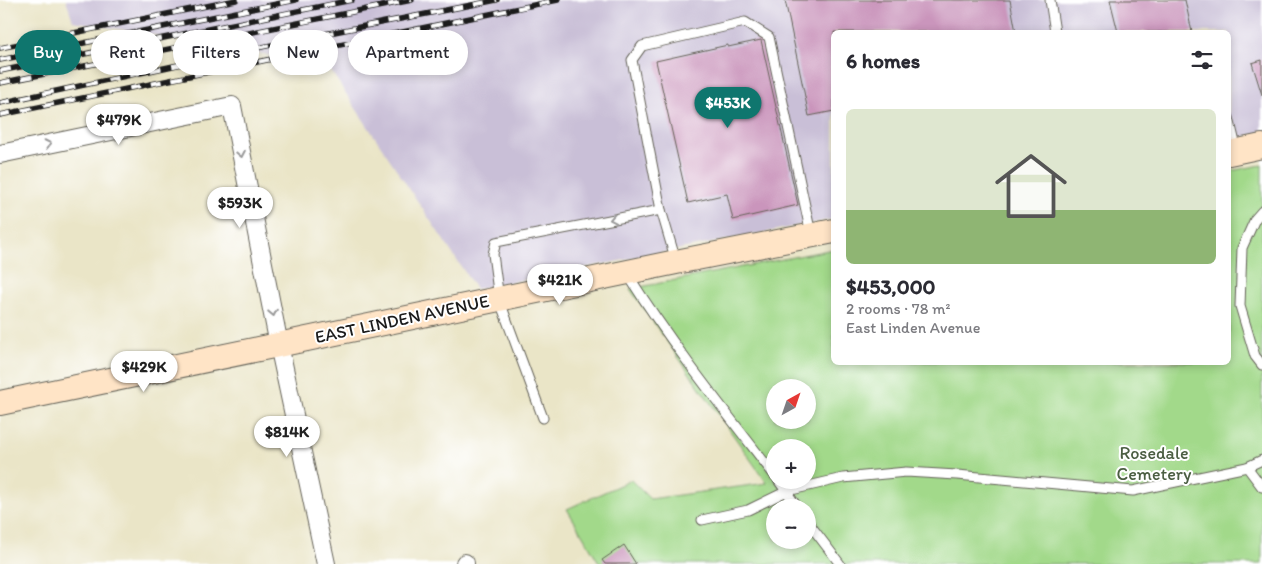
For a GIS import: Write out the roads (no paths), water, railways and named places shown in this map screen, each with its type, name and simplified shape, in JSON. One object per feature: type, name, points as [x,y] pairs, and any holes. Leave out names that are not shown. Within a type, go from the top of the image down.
[{"type":"street","points":[[0,154],[232,106],[279,345],[326,564]]},
{"type":"street","points":[[1233,152],[1262,146]]},
{"type":"street","name":"EAST LINDEN AVENUE","points":[[0,403],[626,272],[822,233]]},
{"type":"lane","points":[[1050,0],[1054,30]]},
{"type":"lane","points":[[676,262],[661,210],[632,60],[642,46],[744,22],[769,36],[822,233]]},
{"type":"lane","points":[[1231,135],[1233,152]]},
{"type":"lane","points":[[544,418],[499,299],[493,254],[496,242],[661,210]]},
{"type":"lane","points":[[1262,211],[1255,218],[1242,248],[1240,306],[1256,356],[1262,365]]},
{"type":"lane","points":[[626,272],[647,305],[711,394],[766,464]]},
{"type":"lane","points":[[702,520],[748,510],[787,491],[843,478],[906,472],[1133,491],[1247,467],[1262,460]]},
{"type":"lane","points":[[1247,467],[1262,487]]},
{"type":"lane","points":[[787,491],[792,499]]},
{"type":"lane","points":[[816,532],[840,564]]},
{"type":"railway","points":[[0,48],[236,0]]},
{"type":"railway","points":[[0,60],[296,0]]},
{"type":"railway","points":[[0,71],[352,0]]},
{"type":"railway","points":[[0,83],[412,0]]},
{"type":"railway","points":[[0,103],[309,37],[497,0]]},
{"type":"railway","points":[[0,115],[558,0]]},
{"type":"park label","name":"Rosedale Cemetery","points":[[1154,463]]}]
